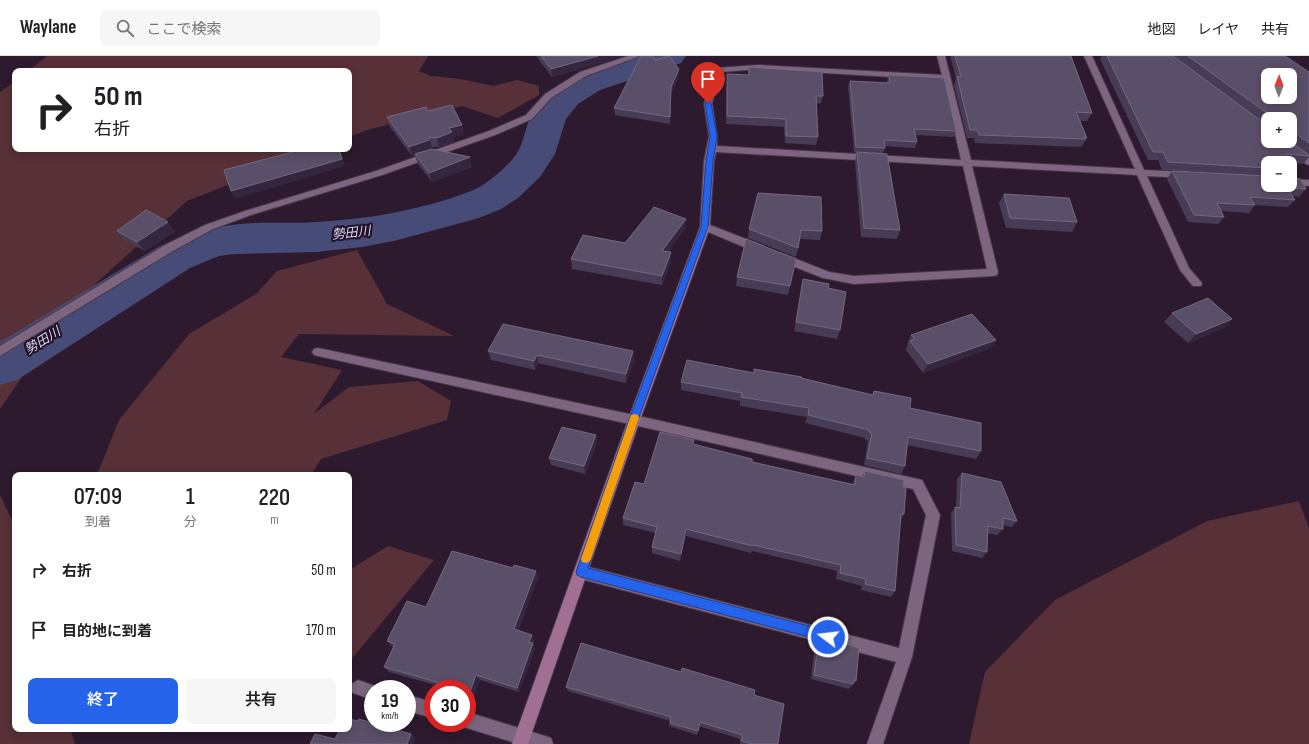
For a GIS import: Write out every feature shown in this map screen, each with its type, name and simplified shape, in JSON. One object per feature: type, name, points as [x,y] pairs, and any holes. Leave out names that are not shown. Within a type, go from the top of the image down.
[{"type":"street","points":[[0,352],[169,248],[209,227],[248,213],[379,173],[492,133],[529,117],[548,96],[583,74],[636,56]]},
{"type":"street","points":[[705,227],[827,275],[854,280],[993,272],[974,199],[968,163],[941,56]]},
{"type":"street","points":[[1088,56],[1185,270],[1197,283]]},
{"type":"street","points":[[521,740],[634,420],[705,227],[709,161],[714,136],[708,103],[719,70],[758,68],[947,78]]},
{"type":"street","points":[[1290,148],[1309,162]]},
{"type":"street","points":[[712,149],[1200,176]]},
{"type":"street","points":[[1297,182],[1309,183]]},
{"type":"street","points":[[318,352],[634,420],[917,484],[933,515],[905,657],[875,744]]},
{"type":"street","points":[[581,572],[905,657]]},
{"type":"street","points":[[358,688],[364,690]]},
{"type":"street","points":[[476,723],[521,740],[545,744]]},
{"type":"shaded area","points":[[47,56],[428,56],[419,71],[431,76],[461,79],[493,86],[517,80],[539,86],[539,95],[498,118],[462,106],[367,130],[352,136],[352,68],[32,68]]},
{"type":"shaded area","points":[[12,83],[12,152],[311,152],[187,201],[71,306],[0,409],[0,92]]},
{"type":"shaded area","points":[[357,250],[387,304],[454,336],[299,334],[281,357],[342,370],[314,414],[349,387],[418,381],[451,401],[447,420],[321,459],[313,472],[98,472],[119,420],[189,334],[256,294],[277,271]]},
{"type":"shaded area","points":[[0,495],[12,520],[12,732],[71,732],[75,744],[0,744]]},
{"type":"shaded area","points":[[1299,501],[1309,528],[1309,744],[969,744],[985,672],[1055,600],[1207,521]]},
{"type":"shaded area","points":[[388,546],[434,560],[352,658],[352,568]]},
{"type":"building","points":[[541,56],[598,56],[551,69]]},
{"type":"building","points":[[641,56],[653,56],[655,60],[669,56],[679,69],[671,87],[670,117],[614,108]]},
{"type":"building","points":[[955,56],[1071,56],[1092,113],[1076,112],[1087,138],[979,135],[977,130],[970,130],[957,76],[961,77]]},
{"type":"building","points":[[1107,56],[1173,56],[1261,121],[1261,148],[1297,148],[1297,146],[1309,156],[1286,154],[1287,156],[1261,156],[1261,168],[1168,162],[1163,152],[1153,152]]},
{"type":"building","points":[[1188,56],[1285,56],[1309,72],[1309,143],[1297,135],[1297,112],[1265,112]]},
{"type":"building","points":[[749,67],[822,72],[823,96],[816,96],[818,137],[786,136],[786,119],[727,116],[727,74],[749,75]]},
{"type":"building","points":[[889,75],[944,78],[956,131],[914,129],[917,142],[884,140],[885,148],[856,147],[850,81],[890,83]]},
{"type":"building","points":[[452,105],[462,125],[449,128],[452,132],[437,138],[429,137],[429,140],[409,147],[387,117],[426,107],[428,111]]},
{"type":"building","points":[[432,149],[470,157],[429,173],[415,154]]},
{"type":"building","points":[[293,152],[340,152],[342,159],[231,191],[224,170]]},
{"type":"building","points":[[857,152],[887,154],[900,230],[864,228]]},
{"type":"building","points":[[1172,171],[1261,176],[1261,192],[1290,192],[1295,200],[1250,197],[1255,205],[1217,203],[1224,217],[1194,215]]},
{"type":"building","points":[[1297,178],[1300,179],[1306,189],[1297,189]]},
{"type":"building","points":[[758,193],[821,197],[822,231],[801,230],[798,248],[749,229]]},
{"type":"building","points":[[1004,194],[1069,198],[1077,222],[1010,218]]},
{"type":"building","points":[[654,207],[686,219],[662,251],[671,252],[662,276],[571,259],[583,235],[625,243]]},
{"type":"building","points":[[146,210],[168,222],[137,242],[117,231]]},
{"type":"building","points":[[746,239],[796,259],[790,286],[737,277]]},
{"type":"building","points":[[803,279],[829,284],[828,288],[846,292],[840,330],[796,322]]},
{"type":"building","points":[[1208,298],[1232,319],[1196,334],[1172,313]]},
{"type":"building","points":[[972,314],[996,340],[928,364],[910,341],[915,339],[911,335]]},
{"type":"building","points":[[503,324],[633,351],[626,374],[537,355],[534,361],[488,351]]},
{"type":"building","points":[[687,360],[754,373],[754,369],[802,377],[801,378],[873,395],[874,391],[911,398],[910,408],[981,423],[981,451],[908,437],[905,466],[867,458],[872,433],[869,432],[869,430],[808,415],[809,408],[741,397],[742,393],[681,382]]},
{"type":"building","points":[[562,427],[596,435],[584,466],[549,458]]},
{"type":"building","points":[[660,432],[694,440],[693,444],[752,459],[752,462],[855,485],[856,475],[864,477],[865,471],[904,480],[903,487],[906,487],[904,514],[901,514],[895,591],[865,584],[866,579],[840,573],[841,565],[753,546],[686,529],[681,554],[652,547],[657,527],[623,518],[635,482],[644,484]]},
{"type":"building","points":[[962,473],[1001,482],[1017,521],[1003,518],[1003,529],[988,526],[987,552],[956,545],[955,507],[960,508]]},
{"type":"building","points":[[452,551],[513,568],[514,565],[536,571],[514,629],[532,635],[529,642],[533,643],[517,688],[476,675],[474,680],[430,680],[384,667],[395,644],[387,641],[407,601],[426,607]]},
{"type":"building","points":[[819,637],[859,648],[856,681],[854,680],[853,684],[814,675]]},
{"type":"building","points":[[581,643],[681,672],[682,668],[755,690],[754,695],[784,704],[778,744],[752,744],[742,741],[742,735],[700,722],[698,731],[670,723],[671,717],[566,687]]},
{"type":"building","points":[[359,719],[364,720],[364,732],[404,732],[411,734],[407,744],[310,744],[315,734],[335,739],[338,732],[352,732],[352,720],[358,721]]},
{"type":"waterway","name":"勢田川","points":[[0,366],[175,257],[193,249],[215,242],[234,239],[316,237],[362,233],[394,227],[465,208],[487,200],[504,189],[526,168],[536,154],[549,117],[566,97],[588,83],[669,56]]},
{"type":"slow traffic","points":[[586,559],[635,418]]},
{"type":"route","points":[[708,103],[714,136],[709,161],[705,227],[634,420],[581,572],[828,637]]}]
